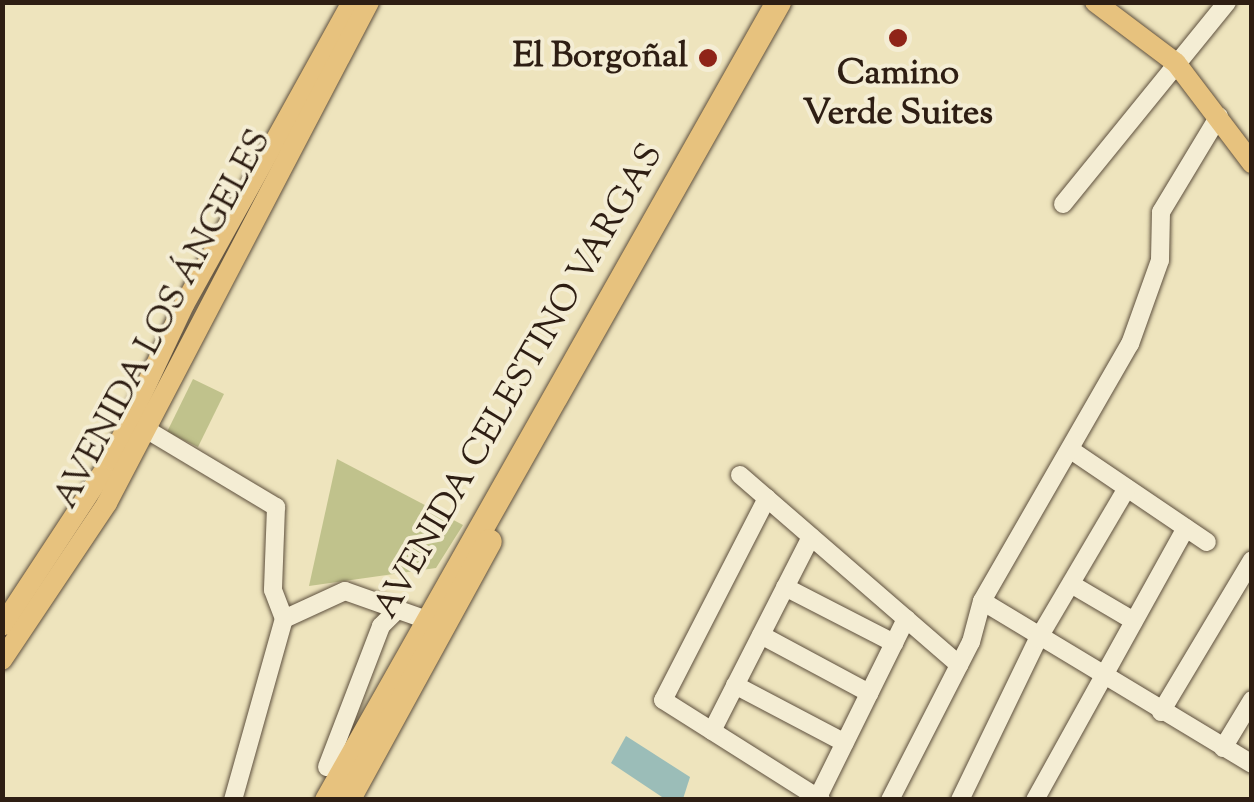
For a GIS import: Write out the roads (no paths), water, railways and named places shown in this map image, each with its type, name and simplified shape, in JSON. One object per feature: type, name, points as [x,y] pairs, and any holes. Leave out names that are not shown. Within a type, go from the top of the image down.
[{"type":"highway","name":"AVENIDA CELESTINO VARGAS","points":[[746,74],[778,2]]},
{"type":"highway","name":"AVENIDA CELESTINO VARGAS","points":[[347,800],[450,591],[746,74],[797,2]]},
{"type":"highway","name":"AVENIDA CELESTINO VARGAS","points":[[327,800],[424,619],[450,591]]},
{"type":"main road","name":"AVENIDA LOS ÁNGELES","points":[[2,626],[111,460],[352,2]]},
{"type":"main road","name":"AVENIDA LOS ÁNGELES","points":[[2,660],[144,428],[370,2]]},
{"type":"main road","points":[[1095,2],[1176,63],[1252,164]]},
{"type":"street","points":[[1063,204],[1227,2]]},
{"type":"street","points":[[890,800],[959,665],[982,601],[1070,450],[1151,294],[1168,195],[1219,116]]},
{"type":"street","points":[[144,428],[276,507],[273,590],[284,620],[233,800]]},
{"type":"street","points":[[1070,450],[1207,542]]},
{"type":"street","points":[[740,474],[959,665]]},
{"type":"street","points":[[960,800],[1038,639],[1127,488]]},
{"type":"street","points":[[767,498],[663,700],[820,798],[906,619]]},
{"type":"street","points":[[1035,800],[1186,528]]},
{"type":"street","points":[[712,730],[811,537]]},
{"type":"street","points":[[1160,712],[1249,568]]},
{"type":"street","points":[[1071,584],[1134,621]]},
{"type":"street","points":[[786,587],[894,643]]},
{"type":"street","points":[[284,620],[339,592],[424,619]]},
{"type":"street","points":[[982,601],[1102,679],[1252,764]]},
{"type":"street","points":[[327,767],[381,626],[398,609]]},
{"type":"street","points":[[761,635],[870,693]]},
{"type":"street","points":[[735,685],[845,743]]},
{"type":"street","points":[[1223,748],[1252,700]]},
{"type":"water","points":[[626,736],[690,777],[683,799],[665,799],[611,763]]},
{"type":"place","name":"Camino Verde Suites","points":[[898,38]]},
{"type":"place","name":"El Borgoñal","points":[[708,58]]}]
